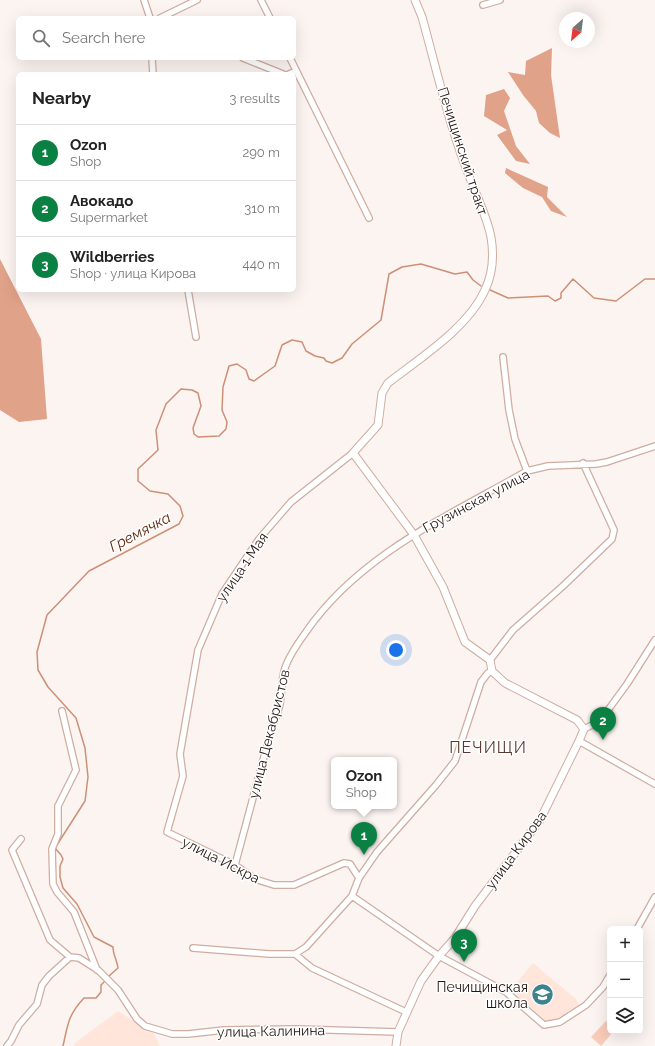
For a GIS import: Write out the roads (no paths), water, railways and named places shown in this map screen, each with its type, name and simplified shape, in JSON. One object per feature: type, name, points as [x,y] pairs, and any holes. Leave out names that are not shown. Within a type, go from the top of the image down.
[{"type":"street","points":[[144,0],[149,16]]},
{"type":"street","points":[[164,16],[196,0]]},
{"type":"street","points":[[261,0],[269,16]]},
{"type":"street","name":"Печищинский тракт","points":[[353,453],[378,425],[382,393],[388,383],[466,319],[479,301],[490,276],[493,252],[491,236],[482,207],[456,141],[422,17],[415,0]]},
{"type":"street","points":[[482,5],[500,0]]},
{"type":"street","points":[[152,60],[153,72]]},
{"type":"street","points":[[248,60],[278,72]]},
{"type":"street","points":[[291,60],[369,218]]},
{"type":"street","points":[[188,292],[196,337]]},
{"type":"street","points":[[503,357],[510,418],[515,440],[527,471]]},
{"type":"street","name":"Грузинская улица","points":[[414,535],[527,471],[548,466],[608,462],[655,446]]},
{"type":"street","points":[[353,453],[414,535],[443,587],[465,642],[490,660],[492,671],[505,683],[577,720],[584,729],[600,721],[627,684],[655,640]]},
{"type":"street","name":"улица 1 Мая","points":[[167,832],[183,776],[180,754],[198,650],[222,594],[259,540],[291,502],[353,453]]},
{"type":"street","points":[[490,660],[514,630],[612,539],[614,530],[583,463]]},
{"type":"street","name":"улица Декабристов","points":[[235,865],[272,727],[278,710],[280,686],[288,662],[314,621],[351,580],[414,535]]},
{"type":"street","points":[[193,948],[269,954],[295,954],[306,947],[352,896],[359,878],[377,852],[455,761],[481,682],[488,673],[492,671]]},
{"type":"street","points":[[62,711],[76,770],[58,806],[58,834],[52,849],[53,884],[57,892],[74,912],[98,970]]},
{"type":"street","name":"улица Кирова","points":[[396,1046],[398,1032],[421,981],[439,956],[455,938],[475,906],[540,820],[584,729]]},
{"type":"street","points":[[579,741],[655,784]]},
{"type":"street","name":"улица Искра","points":[[167,832],[235,865],[255,879],[274,885],[294,885],[344,863],[350,864],[359,878]]},
{"type":"street","points":[[21,839],[12,850],[50,940],[70,957],[79,958],[98,970]]},
{"type":"street","points":[[352,896],[439,956],[506,992],[544,1025],[560,1022],[586,1005],[603,987],[607,980]]},
{"type":"street","points":[[639,926],[655,897]]},
{"type":"street","points":[[295,954],[312,968],[406,1012]]},
{"type":"street","points":[[7,1046],[19,1025],[37,1004],[42,985],[49,976],[70,957]]},
{"type":"street","name":"улица Калинина","points":[[98,970],[118,990],[137,1019],[145,1026],[172,1034],[188,1034],[224,1030],[297,1029],[398,1032]]},
{"type":"waterway","name":"Гремячка","points":[[109,976],[118,968],[113,947],[94,937],[77,904],[63,888],[60,877],[60,866],[63,859],[55,848],[85,801],[88,777],[85,748],[76,718],[48,687],[38,670],[37,652],[47,615],[89,571],[179,524],[183,516],[180,506],[168,494],[150,491],[138,481],[138,469],[158,450],[156,430],[166,404],[181,389],[192,390],[198,393],[201,406],[193,428],[194,434],[198,437],[219,436],[226,429],[227,422],[222,410],[223,387],[229,366],[237,364],[246,370],[249,379],[254,381],[275,366],[282,345],[292,340],[302,342],[306,351],[315,356],[324,358],[326,361],[332,363],[342,358],[352,344],[381,320],[389,274],[402,267],[421,264],[455,274],[467,272],[473,280],[481,286]]},
{"type":"waterway","name":"Гремячка","points":[[490,290],[508,298],[548,296],[555,301],[561,298],[561,293],[573,279],[594,298],[616,301],[645,279],[655,279]]},
{"type":"waterway","name":"Гремячка","points":[[63,1046],[69,1020],[75,1010],[84,998],[96,998],[101,992],[101,985],[104,982]]},
{"type":"place","name":"Авокадо","points":[[603,740]]},
{"type":"place","name":"Ozon","points":[[364,855]]},
{"type":"place","name":"Wildberries","points":[[464,962]]},
{"type":"place","name":"Печищинская школа","points":[[543,995]]},
{"type":"district","name":"ПЕЧИЩИ","points":[[488,747]]}]
